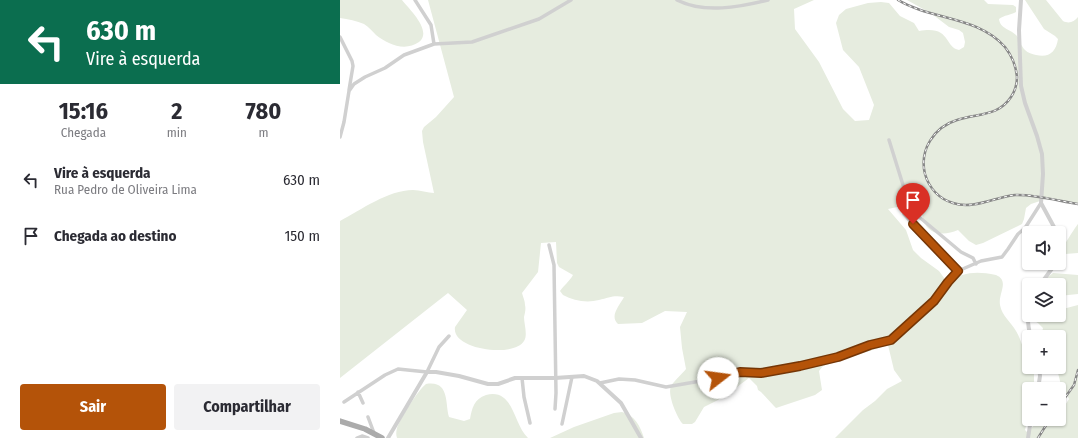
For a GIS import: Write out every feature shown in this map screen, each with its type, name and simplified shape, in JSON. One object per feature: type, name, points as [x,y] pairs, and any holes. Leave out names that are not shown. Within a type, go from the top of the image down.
[{"type":"main road","points":[[340,421],[366,429],[382,438]]},
{"type":"street","points":[[415,0],[431,25],[434,44]]},
{"type":"street","points":[[349,91],[354,84],[365,77],[386,68],[404,55],[434,44],[472,42],[539,18],[571,0]]},
{"type":"street","points":[[677,0],[695,6],[722,8],[768,0]]},
{"type":"street","points":[[600,383],[619,379],[635,380],[666,387],[718,378],[740,372],[761,373],[838,357],[870,345],[891,340],[934,301],[958,271],[976,264],[1002,257],[1018,234],[1025,228],[1041,203],[1043,174],[1042,154],[1021,86],[1019,30],[1021,0]]},
{"type":"street","points":[[340,37],[353,66],[344,122],[340,137]]},
{"type":"street","points":[[889,140],[908,201],[912,209],[918,216],[961,252],[973,258],[976,264]]},
{"type":"street","points":[[1041,203],[1053,226]]},
{"type":"street","points":[[904,214],[958,271]]},
{"type":"street","points":[[549,245],[554,265],[556,320],[555,409]]},
{"type":"street","points":[[388,438],[427,372],[439,347],[450,336]]},
{"type":"street","points":[[344,402],[385,375],[398,369],[436,372],[459,376],[488,384],[498,384],[514,378],[584,376],[600,383],[621,403],[633,421],[641,438]]},
{"type":"street","points":[[562,424],[572,377]]},
{"type":"street","points":[[522,378],[530,423]]},
{"type":"street","points":[[606,388],[612,380]]},
{"type":"street","points":[[358,392],[363,403]]},
{"type":"street","points":[[368,417],[374,434]]},
{"type":"street","points":[[1028,438],[1030,426]]},
{"type":"street","points":[[357,438],[362,436],[368,438]]},
{"type":"shaded area","points":[[340,0],[402,0],[422,26],[423,37],[414,45],[402,47],[391,44],[380,38],[364,24],[340,18]]},
{"type":"shaded area","points":[[428,0],[814,0],[794,9],[795,29],[819,62],[843,109],[855,121],[869,120],[874,105],[859,67],[843,50],[836,23],[839,15],[846,9],[868,3],[889,3],[900,16],[914,23],[919,31],[937,31],[945,37],[954,48],[959,50],[964,47],[965,42],[963,33],[949,27],[932,14],[907,0],[984,0],[988,4],[1013,5],[1016,7],[1016,12],[999,19],[1001,25],[1017,36],[1022,47],[1026,51],[1041,56],[1048,55],[1054,51],[1058,39],[1044,29],[1025,0],[1046,0],[1065,22],[1071,22],[1078,17],[1078,204],[1046,199],[1031,204],[1026,208],[1022,224],[976,245],[969,241],[958,230],[948,233],[937,233],[928,228],[924,221],[921,202],[888,209],[906,230],[913,250],[939,271],[947,282],[959,276],[970,273],[996,275],[1002,281],[1003,284],[1000,305],[1005,316],[1018,335],[1022,345],[1022,374],[1034,374],[1034,382],[1022,382],[1022,426],[1026,426],[1025,430],[1027,432],[1034,426],[1066,426],[1066,404],[1069,399],[1066,394],[1066,382],[1060,382],[1058,374],[1066,374],[1066,330],[1043,330],[1043,328],[1036,322],[1066,322],[1066,308],[1078,305],[1078,438],[835,438],[887,389],[902,381],[894,370],[888,345],[823,366],[819,371],[822,390],[815,395],[776,408],[758,390],[757,386],[749,378],[722,398],[704,407],[695,422],[692,424],[683,424],[673,406],[670,390],[672,384],[686,369],[680,327],[687,312],[665,311],[642,323],[618,324],[615,314],[624,297],[620,296],[594,301],[585,301],[576,300],[563,295],[560,291],[573,275],[559,267],[557,263],[556,242],[541,243],[538,272],[522,293],[525,306],[524,317],[526,336],[524,341],[518,346],[497,350],[484,349],[472,346],[463,341],[456,335],[455,327],[467,310],[448,293],[340,378],[340,221],[375,201],[394,193],[413,190],[434,193],[422,131],[424,127],[436,117],[454,97]]},
{"type":"shaded area","points":[[1078,224],[1078,253],[1066,254],[1066,242]]},
{"type":"shaded area","points":[[1053,273],[1078,275],[1078,294],[1066,295],[1066,278],[1047,278]]},
{"type":"shaded area","points":[[426,384],[434,384],[443,389],[449,417],[464,421],[470,419],[474,404],[482,397],[495,394],[502,397],[508,402],[523,432],[528,438],[397,438],[397,428],[402,418],[414,398]]},
{"type":"shaded area","points":[[614,413],[627,413],[634,418],[641,429],[644,438],[550,438],[574,427]]},
{"type":"railway","points":[[898,0],[925,11],[982,29],[1005,47],[1013,61],[1016,73],[1016,88],[1006,103],[1000,108],[949,123],[941,128],[930,141],[926,148],[924,165],[925,174],[929,184],[935,192],[943,199],[961,205],[976,204],[1015,195],[1038,197],[1078,204]]},
{"type":"railway","points":[[1066,396],[1074,385],[1078,370]]},
{"type":"railway","points":[[1038,438],[1046,426]]},
{"type":"route","points":[[718,378],[740,372],[761,373],[800,366],[838,357],[870,345],[891,340],[934,301],[958,271],[913,224]]}]
